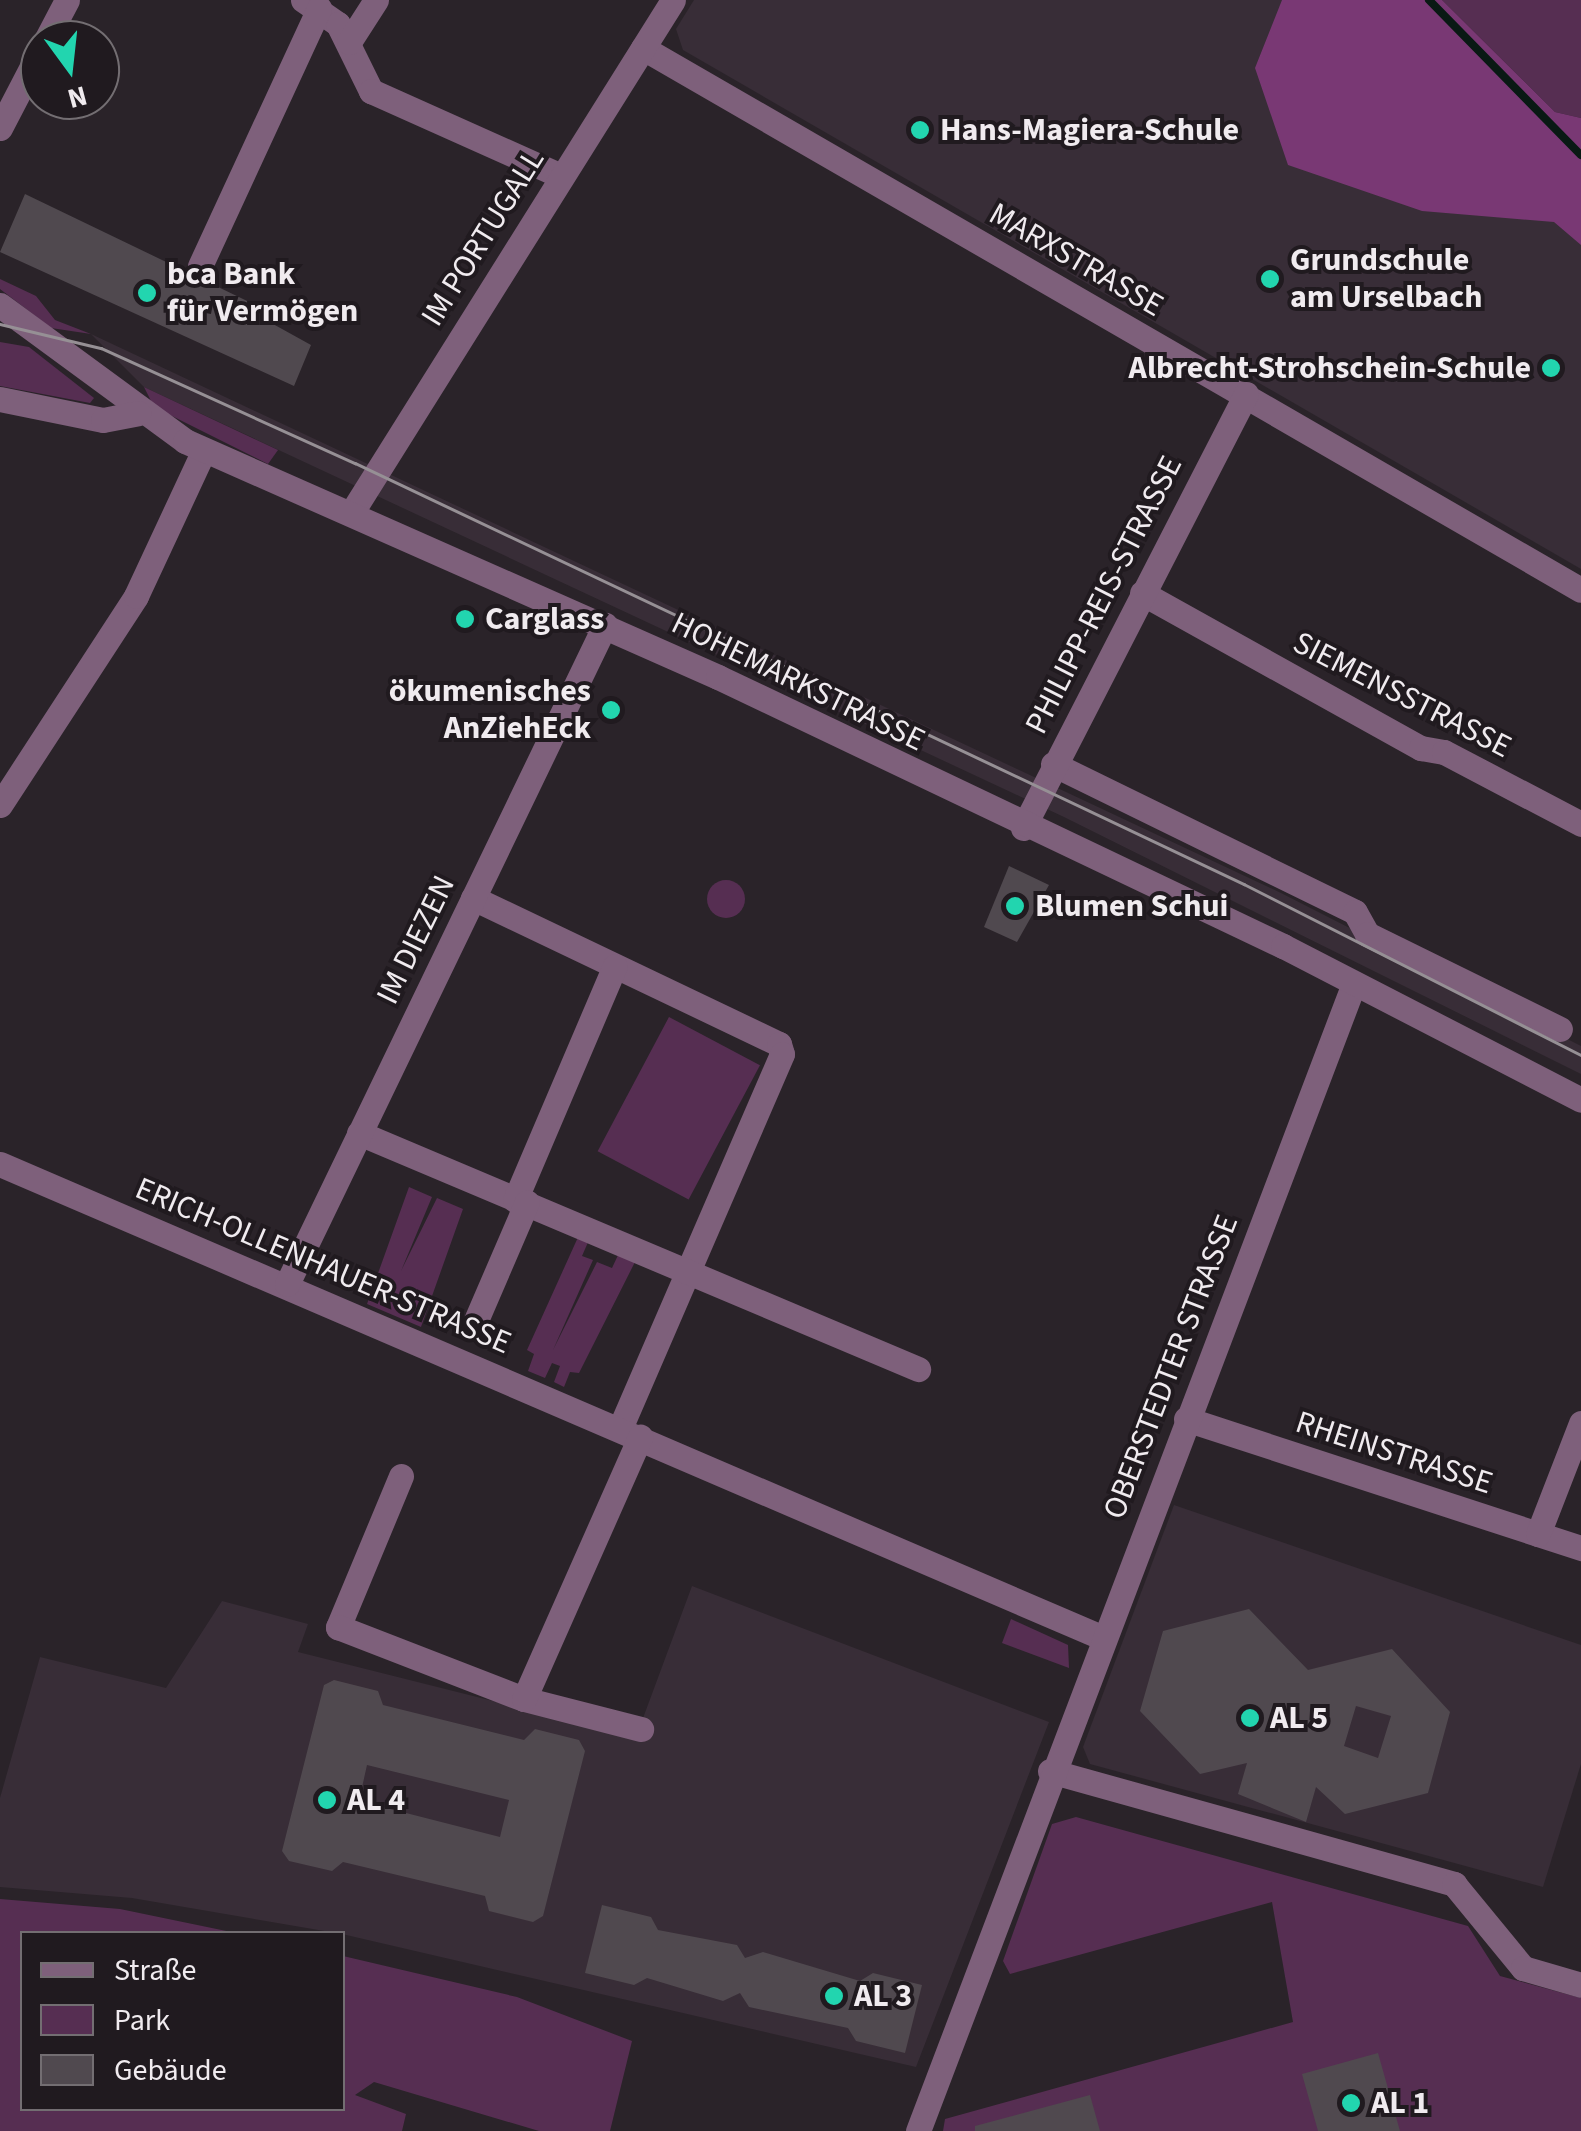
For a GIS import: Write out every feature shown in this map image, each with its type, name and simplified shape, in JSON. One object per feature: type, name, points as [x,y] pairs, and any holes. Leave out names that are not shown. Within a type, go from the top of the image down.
[{"type":"street","points":[[349,42],[376,0]]},
{"type":"street","name":"IM PORTUGALL","points":[[352,512],[673,0]]},
{"type":"street","points":[[200,266],[311,4],[349,42],[371,91],[560,176]]},
{"type":"street","name":"MARXSTRASSE","points":[[643,48],[1581,590]]},
{"type":"street","points":[[0,128],[20,90]]},
{"type":"street","name":"HOHEMARKSTRASSE","points":[[0,304],[138,413],[204,450],[605,625],[1581,1100]]},
{"type":"street","name":"PHILIPP-REIS-STRASSE","points":[[1023,828],[1246,394]]},
{"type":"street","points":[[0,398],[103,420],[138,413]]},
{"type":"street","points":[[0,805],[136,596],[204,450]]},
{"type":"street","name":"SIEMENSSTRASSE","points":[[1142,592],[1420,748],[1444,752],[1581,824]]},
{"type":"street","name":"IM DIEZEN","points":[[286,1284],[605,625]]},
{"type":"street","points":[[1053,764],[1354,912],[1367,934],[1560,1029]]},
{"type":"street","points":[[473,898],[779,1044],[782,1054],[689,1272],[524,1699]]},
{"type":"street","name":"ERICH-OLLENHAUER-STRASSE","points":[[477,1318],[615,966]]},
{"type":"street","name":"OBERSTEDTER STRASSE","points":[[918,2131],[1050,1771],[1353,986]]},
{"type":"street","points":[[359,1133],[918,1369]]},
{"type":"street","name":"ERICH-OLLENHAUER-STRASSE","points":[[0,1164],[1103,1638]]},
{"type":"street","name":"RHEINSTRASSE","points":[[1186,1419],[1581,1548]]},
{"type":"street","points":[[1538,1534],[1581,1423]]},
{"type":"street","points":[[401,1476],[338,1627],[524,1699],[641,1729]]},
{"type":"street","points":[[1050,1771],[1454,1884],[1523,1968],[1581,1985]]},
{"type":"shaded area","name":"Grundschule am Urselbach","points":[[694,0],[1394,0],[1581,189],[1581,569],[683,50],[676,29]]},
{"type":"shaded area","points":[[1282,0],[1442,0],[1555,112],[1581,118],[1581,245],[1554,222],[1422,211],[1288,165],[1255,68]]},
{"type":"shaded area","points":[[91,334],[1281,893],[1581,1046],[1581,1074],[1064,817],[144,387]]},
{"type":"shaded area","points":[[1174,1505],[1581,1645],[1581,1764],[1543,1887],[1090,1764],[1083,1747]]},
{"type":"shaded area","points":[[692,1586],[1049,1722],[916,2067],[345,1935],[345,1931],[324,1931],[132,1898],[0,1887],[0,1798],[40,1657],[166,1688],[222,1601],[308,1624],[298,1652],[636,1737]]},
{"type":"green space","points":[[1442,0],[1581,0],[1581,118],[1555,112]]},
{"type":"green space","points":[[0,279],[36,296],[55,320],[91,334],[51,328],[0,289]]},
{"type":"green space","points":[[0,342],[29,347],[94,398],[90,403],[0,386]]},
{"type":"green space","points":[[144,387],[278,450],[268,464],[154,407]]},
{"type":"green space","points":[[726,880],[739,886],[745,899],[739,912],[726,918],[713,912],[707,899],[713,886]]},
{"type":"green space","points":[[669,1017],[760,1065],[689,1200],[598,1151]]},
{"type":"green space","points":[[409,1187],[432,1197],[401,1271],[437,1198],[463,1209],[421,1327],[367,1304]]},
{"type":"green space","points":[[579,1235],[589,1240],[582,1256],[593,1260],[553,1350],[597,1262],[612,1268],[619,1253],[636,1260],[579,1373],[570,1372],[564,1387],[554,1382],[560,1366],[552,1363],[545,1378],[528,1371],[534,1354],[527,1350]]},
{"type":"green space","points":[[1011,1619],[1068,1645],[1069,1668],[1002,1643]]},
{"type":"green space","points":[[1076,1817],[1468,1926],[1500,1976],[1581,1998],[1581,2131],[943,2131],[945,2119],[1293,2022],[1272,1902],[1010,1974],[1003,1961],[1052,1824]]},
{"type":"green space","points":[[0,1899],[120,1909],[226,1931],[20,1931],[20,2111],[345,2111],[345,1956],[517,1997],[632,2041],[610,2131],[539,2131],[374,2082],[355,2095],[406,2114],[402,2131],[0,2131]]},
{"type":"building","name":"bca Bank für Vermögen","points":[[25,194],[268,311],[264,319],[311,345],[294,386],[0,252]]},
{"type":"building","name":"Blumen Schui","points":[[1009,866],[1049,885],[1017,942],[984,927]]},
{"type":"building","name":"AL 5","points":[[1249,1609],[1308,1670],[1392,1649],[1450,1712],[1428,1793],[1345,1814],[1316,1787],[1306,1822],[1238,1794],[1247,1763],[1200,1774],[1140,1711],[1163,1631]],"holes":[[[1356,1706],[1391,1716],[1378,1758],[1344,1746]]]},
{"type":"building","name":"AL 4","points":[[334,1680],[378,1691],[383,1705],[524,1740],[535,1729],[579,1740],[585,1751],[543,1916],[533,1922],[489,1911],[485,1896],[343,1862],[332,1871],[289,1861],[282,1851],[324,1685]],"holes":[[[367,1765],[509,1800],[500,1837],[359,1801]]]},
{"type":"building","points":[[602,1905],[651,1917],[658,1930],[737,1945],[745,1958],[763,1952],[860,1981],[873,1973],[922,1985],[905,2053],[856,2041],[848,2028],[749,2007],[740,1993],[723,2001],[647,1978],[634,1985],[585,1973]]},
{"type":"building","name":"AL 1","points":[[1378,2053],[1400,2131],[1318,2131],[1302,2074]]},
{"type":"building","points":[[1090,2095],[1100,2131],[975,2131],[975,2126]]},
{"type":"waterway","points":[[1429,0],[1581,155]]},
{"type":"tram line","points":[[0,324],[101,348],[355,463],[1244,884],[1581,1055]]},
{"type":"place","name":"Hans-Magiera-Schule","points":[[920,130]]},
{"type":"place","name":"Grundschule am Urselbach","points":[[1270,279]]},
{"type":"place","name":"bca Bank für Vermögen","points":[[147,293]]},
{"type":"place","name":"Albrecht-Strohschein-Schule","points":[[1551,368]]},
{"type":"place","name":"Carglass","points":[[465,619]]},
{"type":"place","name":"ökumenisches AnZiehEck","points":[[611,710]]},
{"type":"place","name":"Blumen Schui","points":[[1015,906]]},
{"type":"place","name":"AL 5","points":[[1250,1718]]},
{"type":"place","name":"AL 4","points":[[327,1800]]},
{"type":"place","name":"AL 3","points":[[834,1996]]},
{"type":"place","name":"AL 1","points":[[1351,2103]]}]
